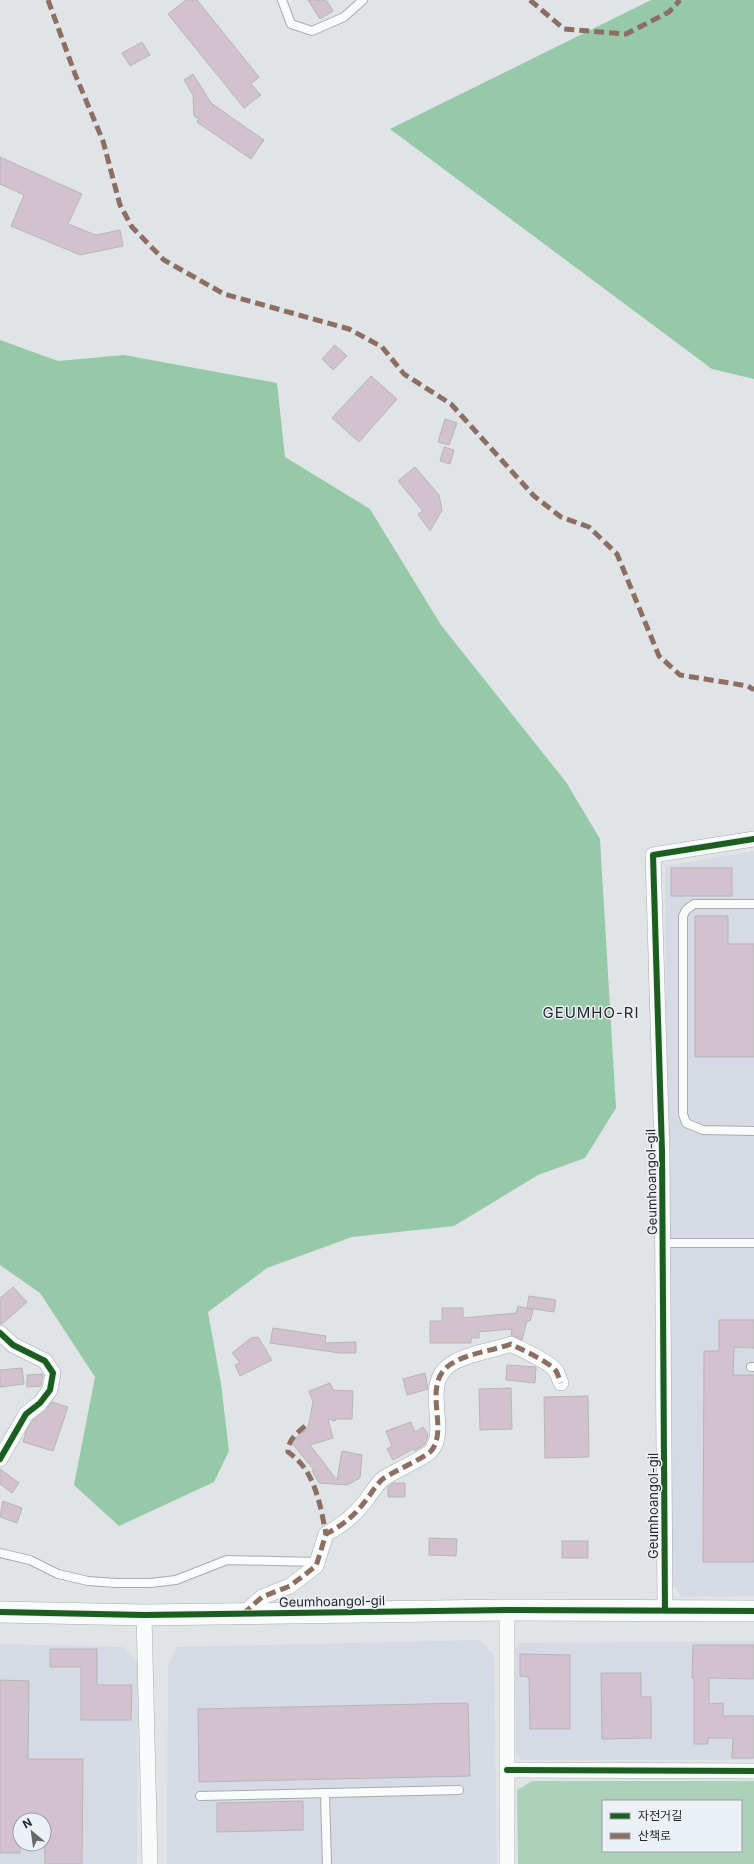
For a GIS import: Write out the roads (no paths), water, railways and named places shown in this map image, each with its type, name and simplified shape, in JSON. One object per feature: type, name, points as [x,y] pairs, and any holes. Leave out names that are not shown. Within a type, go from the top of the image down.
[{"type":"street","name":"Geumhoangol-gil","points":[[665,1610],[662,1152],[653,856],[754,839]]},
{"type":"street","points":[[0,1333],[13,1345],[45,1361],[53,1373],[50,1390],[40,1403],[26,1414],[0,1459]]},
{"type":"street","points":[[243,1614],[262,1597],[290,1586],[316,1566],[326,1534],[346,1523],[382,1479],[431,1452],[436,1443],[438,1420],[435,1394],[441,1373],[452,1364],[469,1356],[511,1344],[546,1361],[556,1371],[561,1383]]},
{"type":"street","name":"Geumhoangol-gil","points":[[0,1612],[144,1615],[507,1610],[754,1611]]},
{"type":"street","points":[[507,1610],[507,1864]]},
{"type":"street","points":[[144,1615],[150,1864]]},
{"type":"street","points":[[507,1770],[754,1771]]},
{"type":"lane","points":[[282,0],[291,24],[312,31],[344,17],[363,0]]},
{"type":"lane","points":[[754,904],[694,904],[686,910],[682,916],[682,932],[683,1114],[686,1123],[703,1130],[754,1131]]},
{"type":"lane","points":[[663,1244],[754,1243]]},
{"type":"lane","points":[[0,1553],[30,1560],[58,1574],[88,1581],[116,1584],[150,1583],[176,1580],[227,1560],[317,1562]]},
{"type":"lane","points":[[200,1796],[459,1790]]},
{"type":"lane","points":[[325,1793],[326,1864]]},
{"type":"district","name":"GEUMHO-RI","points":[[591,1012]]}]
